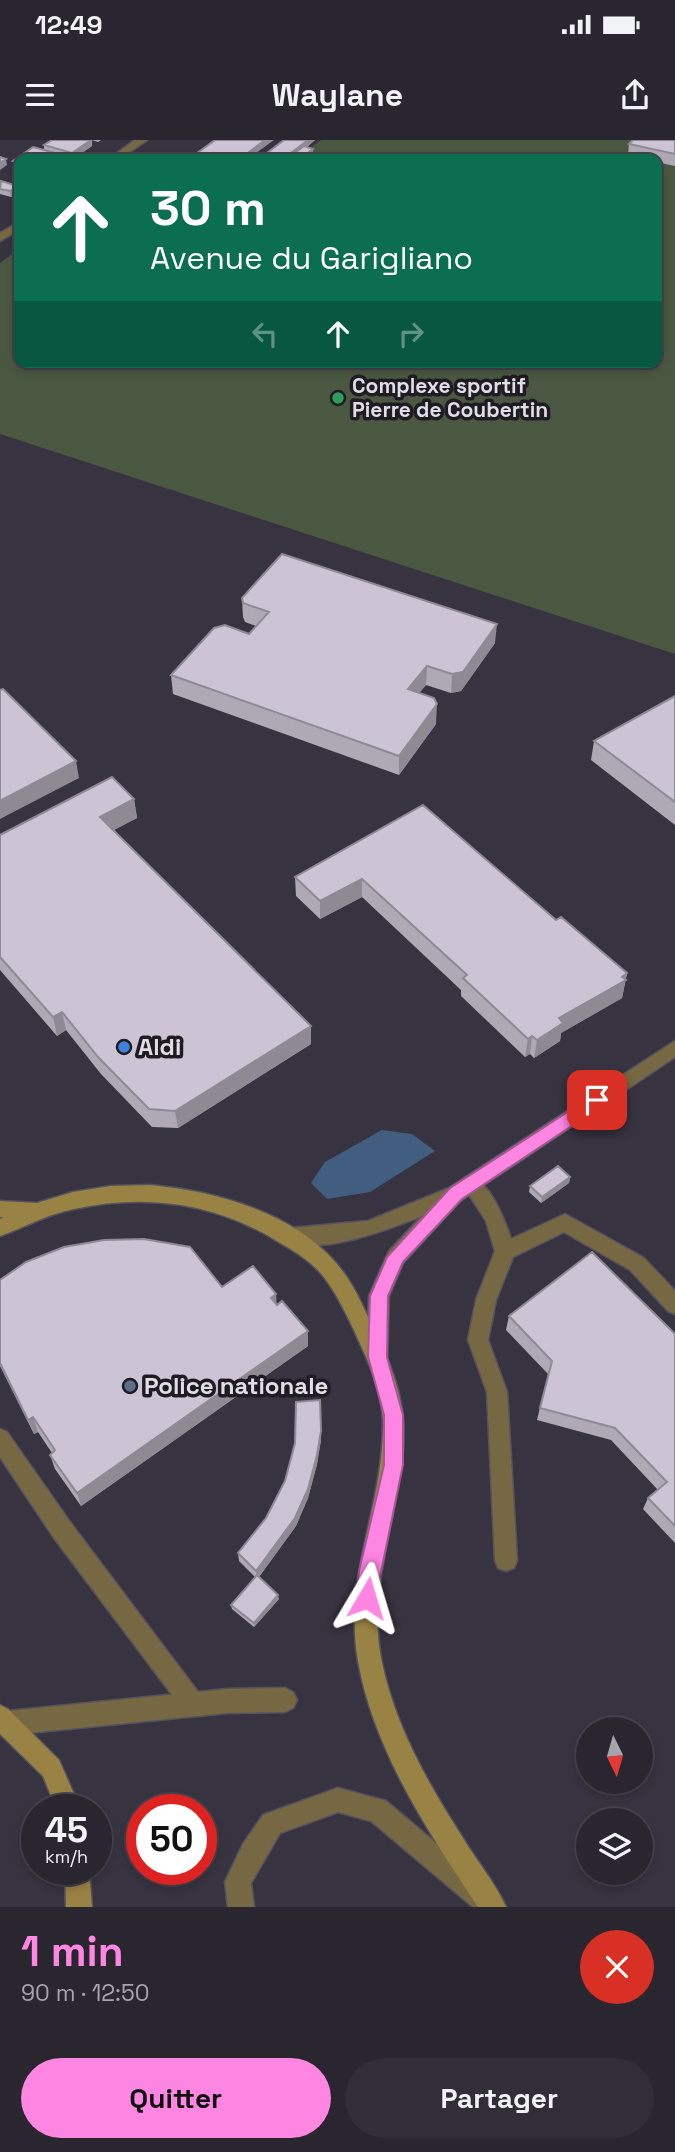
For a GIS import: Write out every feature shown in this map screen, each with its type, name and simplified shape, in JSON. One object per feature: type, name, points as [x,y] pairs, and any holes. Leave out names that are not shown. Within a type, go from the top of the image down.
[{"type":"main road","points":[[0,1209],[37,1209],[109,1194],[138,1192],[188,1196],[237,1209],[286,1235],[335,1275],[377,1357],[393,1415],[394,1465],[369,1571],[364,1625],[375,1680],[393,1732],[421,1792],[457,1854],[493,1907]]},
{"type":"main road","points":[[0,1227],[37,1209]]},
{"type":"main road","points":[[4,1720],[51,1768],[62,1794]]},
{"type":"main road","points":[[78,1885],[79,1907]]},
{"type":"street","points":[[121,154],[142,140]]},
{"type":"street","points":[[286,1235],[329,1235],[369,1229],[463,1189],[675,1048]]},
{"type":"street","points":[[463,1189],[495,1218],[505,1251],[486,1300],[478,1340],[497,1392],[506,1560]]},
{"type":"street","points":[[377,1357],[379,1296],[396,1257],[463,1189]]},
{"type":"street","points":[[505,1251],[565,1222],[637,1264],[675,1305]]},
{"type":"street","points":[[0,1438],[61,1530],[193,1704]]},
{"type":"street","points":[[4,1720],[193,1704],[285,1700]]},
{"type":"street","points":[[241,1907],[238,1882],[252,1853],[272,1825],[338,1800],[377,1810],[493,1907]]},
{"type":"green space","name":"Complexe sportif Pierre de Coubertin","points":[[321,140],[675,140],[675,654],[0,434],[0,263],[14,253],[14,368],[662,368],[662,154],[303,154]]},
{"type":"water","points":[[382,1130],[412,1134],[435,1151],[370,1192],[327,1199],[311,1183],[325,1162]]},
{"type":"building","points":[[52,140],[91,140],[72,153],[44,145]]},
{"type":"building","points":[[215,140],[265,140],[247,154],[196,154]]},
{"type":"building","points":[[284,140],[308,140],[290,154],[266,154]]},
{"type":"building","points":[[633,140],[675,140],[675,154],[629,144]]},
{"type":"building","points":[[304,146],[313,149],[306,154],[293,154]]},
{"type":"building","points":[[33,147],[59,154],[23,154]]},
{"type":"building","points":[[1,181],[14,185],[10,191],[0,189]]},
{"type":"building","points":[[282,554],[497,624],[463,672],[452,674],[427,666],[408,689],[434,698],[437,704],[399,756],[171,675],[214,628],[225,625],[249,634],[269,612],[243,603],[242,598]]},
{"type":"building","points":[[3,689],[76,761],[0,801],[0,690]]},
{"type":"building","points":[[675,696],[675,802],[594,741]]},
{"type":"building","points":[[112,777],[134,799],[100,817],[311,1026],[175,1111],[149,1109],[98,1057],[62,1012],[53,1017],[0,957],[0,835]]},
{"type":"building","points":[[423,805],[556,920],[561,917],[627,973],[622,977],[626,980],[559,1018],[563,1023],[537,1040],[532,1036],[528,1039],[463,978],[467,975],[362,879],[320,901],[295,877]]},
{"type":"building","points":[[558,1166],[570,1177],[542,1197],[530,1186]]},
{"type":"building","name":"Police nationale","points":[[144,1239],[190,1247],[222,1287],[253,1266],[276,1294],[271,1298],[277,1305],[282,1301],[308,1331],[77,1493],[50,1455],[55,1450],[33,1417],[28,1420],[0,1363],[0,1280],[26,1262],[64,1247],[104,1240]]},
{"type":"building","points":[[592,1252],[675,1334],[675,1526],[648,1498],[667,1482],[615,1428],[540,1408],[552,1361],[509,1316]]},
{"type":"building","points":[[320,1400],[321,1431],[308,1489],[295,1518],[256,1571],[238,1553],[266,1518],[285,1481],[295,1443],[296,1402]]},
{"type":"building","points":[[257,1575],[278,1595],[254,1623],[231,1605]]},
{"type":"place","name":"Complexe sportif Pierre de Coubertin","points":[[338,398]]},
{"type":"place","name":"Aldi","points":[[124,1047]]},
{"type":"place","name":"Police nationale","points":[[130,1386]]},
{"type":"route","points":[[367,1598],[369,1571],[394,1465],[393,1415],[377,1357],[379,1296],[396,1257],[456,1194],[597,1100]]}]
